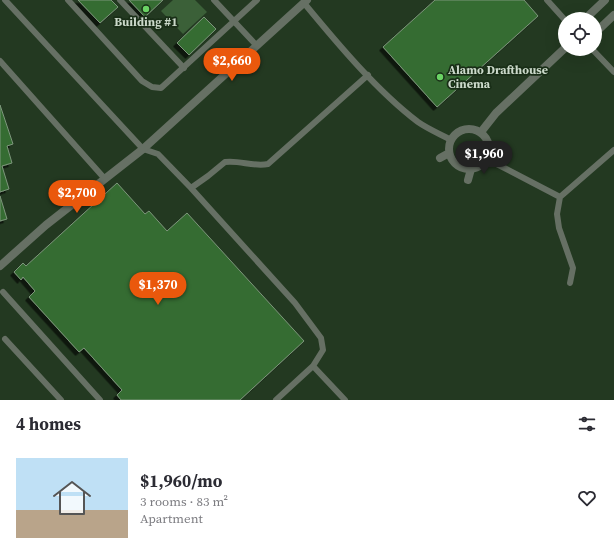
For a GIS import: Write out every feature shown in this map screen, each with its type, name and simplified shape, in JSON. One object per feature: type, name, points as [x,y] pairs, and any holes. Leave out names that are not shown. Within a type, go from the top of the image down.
[{"type":"street","points":[[593,12],[606,0]]},
{"type":"street","points":[[0,266],[46,225],[143,149],[306,1]]},
{"type":"street","points":[[602,26],[614,15]]},
{"type":"street","points":[[481,132],[496,113],[558,55]]},
{"type":"street","points":[[471,128],[481,132],[488,142],[489,148],[487,159],[482,164],[472,169],[462,168],[456,165],[449,153],[451,140],[459,131],[464,129],[471,128]]},
{"type":"street","points":[[440,158],[449,153]]},
{"type":"street","points":[[468,180],[472,169]]},
{"type":"lane","points":[[5,0],[143,149],[158,154],[191,188],[295,303],[321,338],[323,350],[314,366],[276,400]]},
{"type":"lane","points":[[68,0],[142,81],[152,87],[161,88],[256,0]]},
{"type":"lane","points":[[120,0],[184,68]]},
{"type":"lane","points":[[214,0],[258,46]]},
{"type":"lane","points":[[547,0],[558,12]]},
{"type":"lane","points":[[306,1],[368,75],[395,103],[419,122],[451,140]]},
{"type":"lane","points":[[599,56],[614,72]]},
{"type":"lane","points":[[0,61],[105,180]]},
{"type":"lane","points":[[191,188],[225,162],[240,161],[257,166],[268,164],[368,75]]},
{"type":"lane","points":[[570,284],[573,268],[559,228],[557,214],[560,197],[614,150]]},
{"type":"lane","points":[[487,159],[560,197]]},
{"type":"lane","points":[[1,292],[100,400]]},
{"type":"lane","points":[[5,339],[61,400]]},
{"type":"lane","points":[[314,366],[345,400]]},
{"type":"green space","points":[[173,0],[195,0],[207,12],[183,34],[161,11]]},
{"type":"building","points":[[78,0],[111,0],[118,7],[100,23]]},
{"type":"building","name":"Building #1","points":[[129,0],[163,0],[145,17]]},
{"type":"building","name":"Alamo Drafthouse Cinema","points":[[435,0],[524,0],[538,16],[437,107],[383,47]]},
{"type":"building","points":[[204,17],[216,29],[189,55],[177,43]]},
{"type":"building","points":[[0,105],[13,144],[7,146],[12,163],[2,166],[9,189],[0,192]]},
{"type":"building","points":[[117,183],[145,214],[149,211],[167,231],[187,213],[304,341],[240,400],[121,400],[117,395],[122,390],[84,348],[79,352],[29,297],[35,291],[23,277],[21,280],[14,272],[23,263],[26,266]]},
{"type":"building","points":[[0,196],[7,219],[0,221]]},
{"type":"place","name":"Building #1","points":[[146,9]]},
{"type":"place","name":"Alamo Drafthouse Cinema","points":[[440,77]]}]
